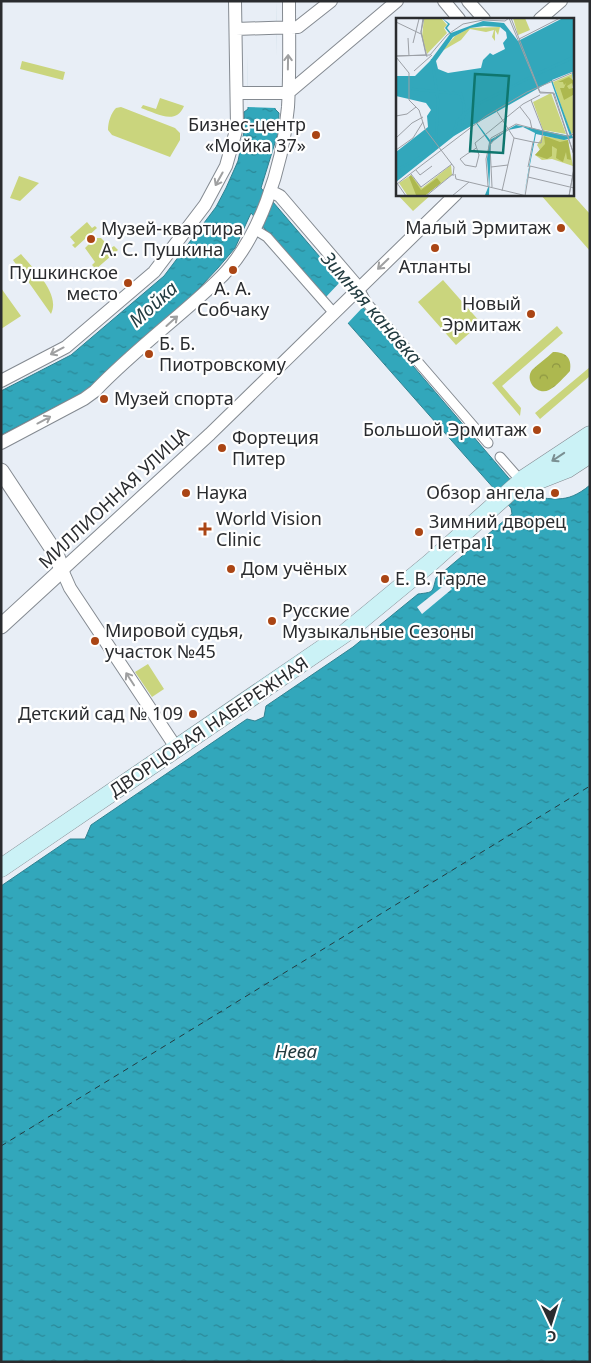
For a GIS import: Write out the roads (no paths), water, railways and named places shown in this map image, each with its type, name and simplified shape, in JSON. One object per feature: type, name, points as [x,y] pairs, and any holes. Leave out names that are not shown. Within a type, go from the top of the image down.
[{"type":"main road","points":[[520,484],[590,434]]},
{"type":"main road","points":[[520,484],[529,484],[567,468],[590,454]]},
{"type":"main road","name":"ДВОРЦОВАЯ НАБЕРЕЖНАЯ","points":[[1,868],[344,634],[520,484]]},
{"type":"street","points":[[1,381],[66,347],[154,272],[167,258],[204,204],[226,166],[237,127],[242,93],[242,29],[235,1]]},
{"type":"street","points":[[1,443],[84,400],[96,391],[217,282],[242,253],[269,194],[284,135],[282,93],[283,28],[289,1]]},
{"type":"street","points":[[242,29],[298,27],[314,17],[331,1]]},
{"type":"street","points":[[242,93],[282,93],[397,1]]},
{"type":"street","points":[[444,1],[458,18]]},
{"type":"street","points":[[468,1],[483,18]]},
{"type":"street","points":[[541,18],[561,1]]},
{"type":"street","points":[[269,194],[280,196],[355,290],[488,443]]},
{"type":"street","points":[[355,290],[455,195]]},
{"type":"street","points":[[256,225],[334,311]]},
{"type":"street","name":"МИЛЛИОННАЯ УЛИЦА","points":[[1,626],[210,434],[355,290]]},
{"type":"street","points":[[500,457],[520,484]]},
{"type":"street","points":[[1,472],[56,554],[70,588],[176,749]]},
{"type":"water","name":"Нева","points":[[249,1],[276,1],[275,109],[279,113],[278,133],[261,188],[525,497],[566,498],[581,492],[590,485],[590,1362],[1,1362],[1,886],[70,839],[85,839],[91,825],[247,719],[255,721],[264,717],[266,706],[353,647],[418,594],[432,591],[436,578],[512,514],[511,508],[251,213],[235,248],[218,268],[188,300],[109,372],[82,393],[1,435],[1,391],[71,355],[164,276],[216,207],[238,161],[245,127],[244,112],[248,109]]},
{"type":"place","name":"Бизнес-центр «Мойка 37»","points":[[316,135]]},
{"type":"place","name":"Малый Эрмитаж","points":[[561,228]]},
{"type":"place","name":"Музей-квартира А. С. Пушкина","points":[[91,239]]},
{"type":"place","name":"Атланты","points":[[435,248]]},
{"type":"place","name":"А. А. Собчаку","points":[[233,270]]},
{"type":"place","name":"Пушкинское место","points":[[128,283]]},
{"type":"place","name":"Новый Эрмитаж","points":[[531,314]]},
{"type":"place","name":"Б. Б. Пиотровскому","points":[[149,354]]},
{"type":"place","name":"Музей спорта","points":[[104,399]]},
{"type":"place","name":"Большой Эрмитаж","points":[[537,430]]},
{"type":"place","name":"Фортеция Питер","points":[[222,448]]},
{"type":"place","name":"Наука","points":[[186,493]]},
{"type":"place","name":"Обзор ангела","points":[[555,493]]},
{"type":"place","name":"World Vision Clinic","points":[[205,529]]},
{"type":"place","name":"Зимний дворец Петра I","points":[[419,532]]},
{"type":"place","name":"Дом учёных","points":[[231,569]]},
{"type":"place","name":"Е. В. Тарле","points":[[385,579]]},
{"type":"place","name":"Русские Музыкальные Сезоны","points":[[272,621]]},
{"type":"place","name":"Мировой судья, участок №45","points":[[95,641]]},
{"type":"place","name":"Детский сад № 109","points":[[193,714]]},
{"type":"water label","name":"Мойка","points":[[153,304]]},
{"type":"water label","name":"Зимняя канавка","points":[[372,308]]}]
